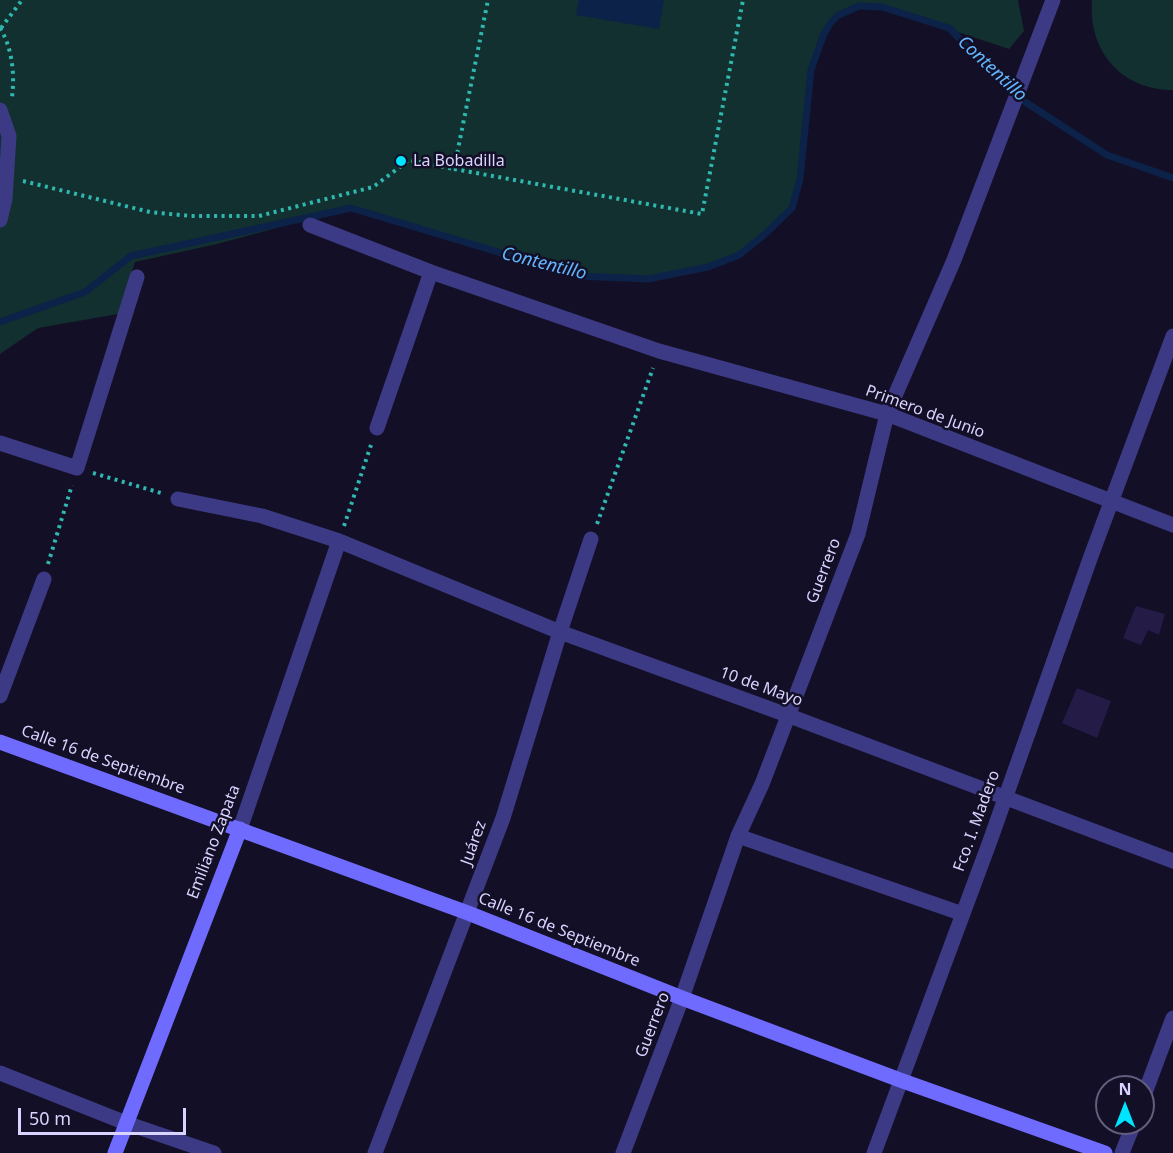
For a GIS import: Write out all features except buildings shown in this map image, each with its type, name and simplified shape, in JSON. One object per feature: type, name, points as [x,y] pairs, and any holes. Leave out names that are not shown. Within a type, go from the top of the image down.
[{"type":"street","name":"Guerrero","points":[[623,1153],[682,998],[738,836],[762,784],[858,534],[887,414],[954,260],[1053,0]]},
{"type":"street","points":[[0,220],[5,199],[9,136],[5,109]]},
{"type":"street","name":"Primero de Junio","points":[[310,225],[431,272],[659,351],[887,414],[1173,525]]},
{"type":"street","points":[[377,428],[431,272]]},
{"type":"street","points":[[0,443],[77,468],[137,277]]},
{"type":"street","name":"Fco. I. Madero","points":[[874,1153],[1173,336]]},
{"type":"street","name":"10 de Mayo","points":[[178,499],[262,516],[339,541],[560,632],[1173,861]]},
{"type":"street","name":"Juárez","points":[[375,1153],[503,818],[591,539]]},
{"type":"street","name":"Emiliano Zapata","points":[[115,1153],[240,829],[339,541]]},
{"type":"street","points":[[0,696],[44,579]]},
{"type":"street","name":"Calle 16 de Septiembre","points":[[0,742],[468,913],[682,998],[900,1080],[1105,1153]]},
{"type":"street","points":[[738,836],[963,914]]},
{"type":"street","points":[[1152,1075],[1173,1018]]},
{"type":"street","points":[[0,1073],[126,1123],[214,1153]]},
{"type":"street","points":[[1122,1153],[1129,1135]]},
{"type":"path","points":[[5,109],[13,89],[13,69],[1,28],[22,0]]},
{"type":"path","points":[[454,169],[488,0]]},
{"type":"path","points":[[16,179],[150,212],[191,216],[258,216],[373,187],[409,160],[702,214],[743,0]]},
{"type":"path","points":[[591,539],[659,351]]},
{"type":"path","points":[[339,541],[377,428]]},
{"type":"path","points":[[44,579],[77,468],[178,499]]},
{"type":"green space","name":"La Bobadilla","points":[[0,0],[1018,0],[1024,31],[1009,49],[882,7],[859,6],[837,16],[823,36],[811,70],[800,179],[792,208],[739,255],[708,267],[648,279],[578,276],[351,208],[217,244],[135,262],[118,314],[38,328],[0,354]]},
{"type":"green space","points":[[1092,0],[1173,0],[1173,90],[1138,83],[1123,75],[1112,64],[1102,51],[1096,36],[1092,19]]},
{"type":"water","points":[[579,0],[664,0],[659,29],[576,15]]},
{"type":"waterway","name":"Contentillo","points":[[0,322],[85,292],[131,256],[351,208],[578,276],[648,279],[708,267],[739,255],[792,208],[800,179],[811,70],[829,25],[837,16],[859,6],[882,7],[949,28],[1016,96],[1107,155],[1173,178]]},
{"type":"place","name":"La Bobadilla","points":[[401,161]]}]
